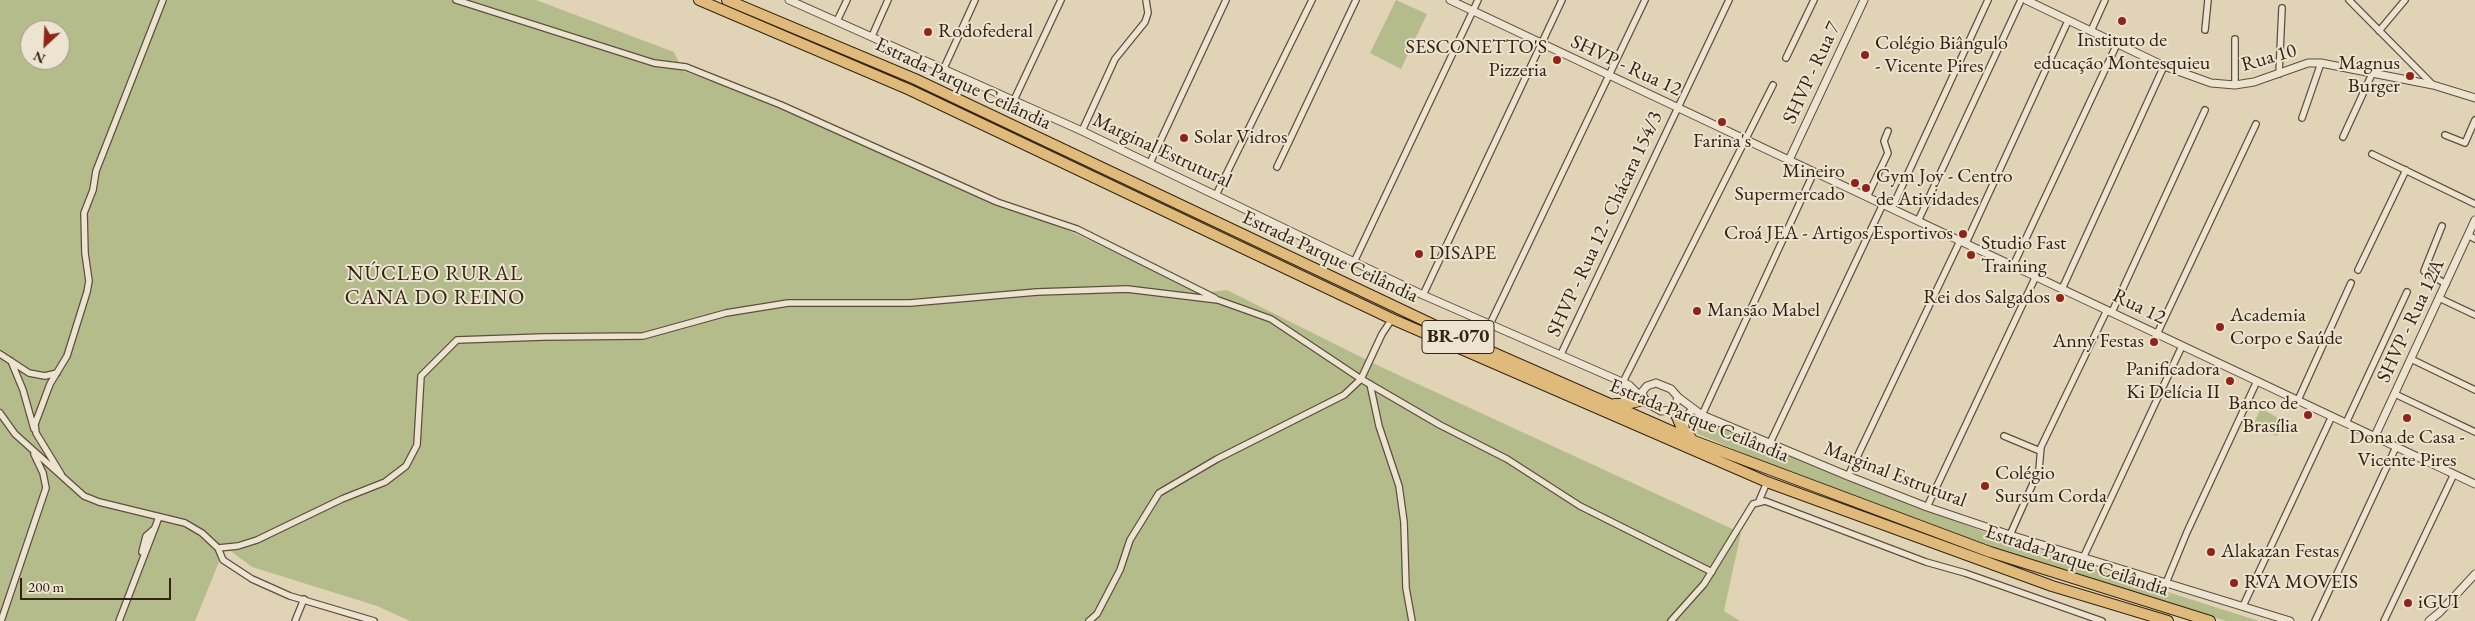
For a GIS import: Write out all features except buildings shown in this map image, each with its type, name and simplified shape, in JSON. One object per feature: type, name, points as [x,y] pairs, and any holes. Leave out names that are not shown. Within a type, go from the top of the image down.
[{"type":"highway","name":"Estrada Parque Ceilândia","points":[[699,0],[910,90],[1392,319],[1767,482],[2052,586],[2168,621]]},
{"type":"highway","name":"Estrada Parque Ceilândia","points":[[727,0],[915,79],[1476,345],[1605,402],[1690,437],[1990,552],[2210,621]]},
{"type":"highway","points":[[1605,402],[1618,404],[1643,399]]},
{"type":"highway","points":[[1675,409],[1690,437]]},
{"type":"street","points":[[36,433],[35,424],[41,407],[50,384],[67,356],[90,281],[85,253],[86,206],[93,190],[96,171],[163,0]]},
{"type":"street","points":[[456,0],[654,63],[686,67],[847,134],[997,202],[1077,229],[1218,300],[1271,319],[1361,379],[1440,425],[1507,459],[1580,506],[1712,572]]},
{"type":"street","name":"Marginal Estrutural","points":[[788,0],[1082,131],[1423,295],[1628,385],[1643,399]]},
{"type":"street","points":[[837,21],[847,0]]},
{"type":"street","points":[[872,36],[888,0]]},
{"type":"street","points":[[944,68],[975,0]]},
{"type":"street","points":[[1014,100],[1061,0]]},
{"type":"street","points":[[1082,131],[1115,59],[1145,22],[1148,13],[1146,0]]},
{"type":"street","points":[[1150,164],[1226,0]]},
{"type":"street","points":[[1216,195],[1312,0]]},
{"type":"street","points":[[1277,167],[1356,0]]},
{"type":"street","name":"SHVP - Rua 12","points":[[1450,0],[1789,160]]},
{"type":"street","points":[[1354,262],[1478,0]]},
{"type":"street","points":[[1423,295],[1562,0]]},
{"type":"street","points":[[1490,324],[1645,0]]},
{"type":"street","name":"SHVP - Rua 12 - Chácara 154/3","points":[[1561,354],[1729,0]]},
{"type":"street","points":[[1786,58],[1814,0]]},
{"type":"street","name":"SHVP - Rua 7","points":[[1789,160],[1864,0]]},
{"type":"street","points":[[1892,208],[1988,0]]},
{"type":"street","points":[[1918,220],[2021,0]]},
{"type":"street","name":"Rua 10","points":[[2026,0],[2164,66],[2211,84],[2235,85],[2254,82],[2308,64],[2321,63],[2433,85],[2475,98]]},
{"type":"street","points":[[2091,31],[2105,0]]},
{"type":"street","points":[[2205,30],[2208,0]]},
{"type":"street","points":[[2349,0],[2433,85]]},
{"type":"street","points":[[2378,31],[2405,0]]},
{"type":"street","points":[[2279,74],[2282,8]]},
{"type":"street","points":[[1848,476],[1963,242],[2068,21]]},
{"type":"street","points":[[2235,39],[2235,85]]},
{"type":"street","points":[[2013,266],[2117,44]]},
{"type":"street","points":[[2302,118],[2321,63]]},
{"type":"street","points":[[2062,289],[2164,66]]},
{"type":"street","points":[[2343,137],[2372,74]]},
{"type":"street","points":[[1618,404],[1627,397],[1628,385],[1773,85]]},
{"type":"street","points":[[2010,535],[2040,470],[2040,451],[2205,110]]},
{"type":"street","points":[[2445,135],[2465,143],[2475,120]]},
{"type":"street","points":[[2157,334],[2256,124]]},
{"type":"street","points":[[1868,197],[1888,153],[1884,141],[1888,131]]},
{"type":"street","points":[[2372,154],[2475,204]]},
{"type":"street","name":"Rua 12","points":[[1789,160],[2475,484]]},
{"type":"street","points":[[2358,270],[2406,170]]},
{"type":"street","points":[[1702,415],[1814,172]]},
{"type":"street","points":[[1770,443],[1883,204]]},
{"type":"street","name":"SHVP - Rua 12A","points":[[2375,436],[2439,298],[2471,237],[2475,220]]},
{"type":"street","points":[[2442,226],[2424,271],[2446,284]]},
{"type":"street","points":[[1927,506],[2036,276]]},
{"type":"street","points":[[2298,400],[2351,283]]},
{"type":"street","points":[[218,548],[238,546],[257,540],[342,499],[385,482],[406,466],[417,445],[421,376],[457,340],[643,336],[726,313],[788,303],[910,303],[1037,292],[1127,289],[1218,300]]},
{"type":"street","points":[[2346,423],[2407,292]]},
{"type":"street","points":[[2439,298],[2475,315]]},
{"type":"street","points":[[1088,621],[1097,614],[1120,570],[1130,540],[1159,493],[1217,459],[1344,395],[1361,379],[1382,334],[1392,319]]},
{"type":"street","points":[[2083,558],[2182,346]]},
{"type":"street","points":[[0,354],[21,369],[38,376],[57,373]]},
{"type":"street","points":[[2411,360],[2475,390]]},
{"type":"street","points":[[11,361],[23,390],[36,433],[61,474]]},
{"type":"street","points":[[2166,583],[2186,532],[2257,381]]},
{"type":"street","points":[[1656,383],[1671,389],[1678,397],[1675,409],[1661,411],[1643,399],[1642,392],[1647,386],[1656,383]]},
{"type":"street","points":[[1370,384],[1378,426],[1398,486],[1404,522],[1406,588],[1412,621]]},
{"type":"street","name":"Marginal Estrutural","points":[[1628,385],[1647,386]]},
{"type":"street","points":[[2395,394],[2475,432]]},
{"type":"street","name":"Marginal Estrutural","points":[[1678,397],[1692,411]]},
{"type":"street","name":"Marginal Estrutural","points":[[1675,409],[1692,411],[1848,476],[2010,535],[2290,621]]},
{"type":"street","points":[[1690,437],[1684,420],[1692,411]]},
{"type":"street","points":[[0,413],[15,434],[84,496],[194,527],[218,548],[223,560],[252,579],[290,596],[304,598],[374,621]]},
{"type":"street","points":[[2243,606],[2332,416]]},
{"type":"street","points":[[2004,436],[2040,451]]},
{"type":"street","points":[[2315,621],[2396,447]]},
{"type":"street","points":[[0,621],[46,488],[44,473],[34,452]]},
{"type":"street","points":[[2384,621],[2454,474]]},
{"type":"street","points":[[1759,501],[1767,482]]},
{"type":"street","points":[[1671,621],[1712,572],[1753,504],[1759,501],[1787,508],[1823,524],[1926,562],[1965,573],[2102,621]]},
{"type":"street","points":[[117,621],[142,553],[146,536],[154,529],[159,517]]},
{"type":"street","points":[[2429,621],[2440,612],[2475,574]]},
{"type":"street","points":[[296,621],[304,598]]},
{"type":"green space","points":[[0,0],[536,0],[674,52],[683,71],[755,97],[840,133],[992,204],[1055,224],[1201,293],[1227,290],[1379,366],[1741,533],[1724,611],[1740,621],[410,621],[377,606],[252,567],[225,547],[195,621],[0,621]]},
{"type":"green space","points":[[1396,0],[1427,14],[1401,69],[1370,53]]},
{"type":"green space","points":[[2261,408],[2283,421],[2277,436],[2253,425]]},
{"type":"green space","points":[[1695,415],[1849,479],[2007,541],[2259,621],[2226,621],[1997,549],[1792,474],[1698,434],[1691,428],[1688,419]]},
{"type":"place","name":"Instituto de educação Montesquieu","points":[[2122,21]]},
{"type":"place","name":"Rodofederal","points":[[928,32]]},
{"type":"place","name":"Colégio Biângulo - Vicente Pires","points":[[1865,55]]},
{"type":"place","name":"SESCONETTO'S Pizzeria","points":[[1557,60]]},
{"type":"place","name":"Magnus Burger","points":[[2410,76]]},
{"type":"place","name":"Farina's","points":[[1722,122]]},
{"type":"place","name":"Solar Vidros","points":[[1184,138]]},
{"type":"place","name":"Mineiro Supermercado","points":[[1855,183]]},
{"type":"place","name":"Gym Joy - Centro de Atividades","points":[[1866,188]]},
{"type":"place","name":"Croá JEA - Artigos Esportivos","points":[[1963,234]]},
{"type":"place","name":"DISAPE","points":[[1419,254]]},
{"type":"place","name":"Studio Fast Training","points":[[1971,255]]},
{"type":"place","name":"Rei dos Salgados","points":[[2060,298]]},
{"type":"place","name":"Mansão Mabel","points":[[1697,311]]},
{"type":"place","name":"Academia Corpo e Saúde","points":[[2220,327]]},
{"type":"place","name":"Anny Festas","points":[[2154,342]]},
{"type":"place","name":"Panificadora Ki Delícia II","points":[[2230,381]]},
{"type":"place","name":"Banco de Brasília","points":[[2308,415]]},
{"type":"place","name":"Dona de Casa - Vicente Pires","points":[[2407,418]]},
{"type":"place","name":"Colégio Sursum Corda","points":[[1985,486]]},
{"type":"place","name":"Alakazan Festas","points":[[2211,552]]},
{"type":"place","name":"RVA MOVEIS","points":[[2234,583]]},
{"type":"place","name":"iGUI","points":[[2408,603]]},
{"type":"district","name":"NÚCLEO RURAL CANA DO REINO","points":[[435,286]]}]
